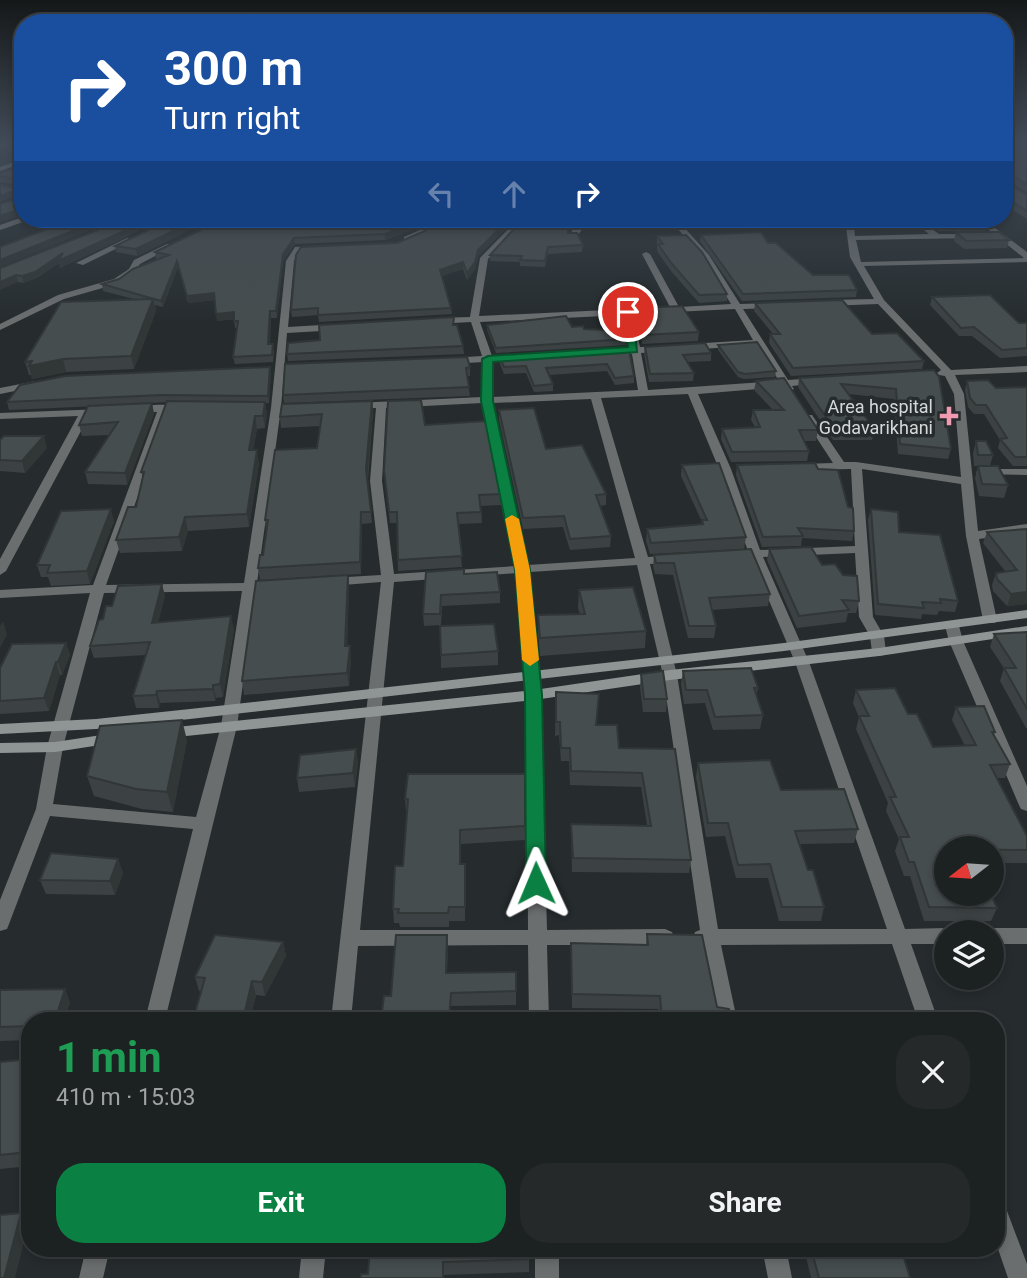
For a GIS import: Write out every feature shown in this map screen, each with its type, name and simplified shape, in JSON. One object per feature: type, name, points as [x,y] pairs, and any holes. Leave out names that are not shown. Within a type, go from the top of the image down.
[{"type":"main road","points":[[0,748],[55,747],[231,719],[378,691],[532,676],[803,662],[879,652],[954,633],[990,620],[1027,614]]},
{"type":"main road","points":[[0,729],[376,711],[534,695],[668,667],[795,645],[877,636],[1027,630]]},
{"type":"street","points":[[196,233],[207,228]]},
{"type":"street","points":[[396,244],[423,232],[426,228]]},
{"type":"street","points":[[514,228],[484,258],[474,318],[488,359],[487,401],[523,570],[534,695],[540,1012]]},
{"type":"street","points":[[573,235],[579,228]]},
{"type":"street","points":[[684,228],[841,466]]},
{"type":"street","points":[[848,228],[854,257],[880,302],[949,373],[960,394],[972,536],[990,620]]},
{"type":"street","points":[[926,228],[936,236]]},
{"type":"street","points":[[991,228],[1027,258]]},
{"type":"street","points":[[80,263],[140,235]]},
{"type":"street","points":[[851,238],[1000,235]]},
{"type":"street","points":[[0,327],[71,294],[88,292],[115,282],[134,269],[137,262],[184,239]]},
{"type":"street","points":[[157,1012],[231,719],[258,587],[290,261],[298,249],[322,248]]},
{"type":"street","points":[[646,254],[676,310]]},
{"type":"street","points":[[859,264],[1027,258]]},
{"type":"street","points":[[816,304],[880,302]]},
{"type":"street","points":[[417,322],[790,305]]},
{"type":"street","points":[[628,312],[645,393]]},
{"type":"street","points":[[283,330],[350,326]]},
{"type":"street","points":[[683,347],[760,342]]},
{"type":"street","points":[[594,353],[670,348]]},
{"type":"street","points":[[446,361],[528,357]]},
{"type":"street","points":[[267,369],[294,368]]},
{"type":"street","points":[[936,374],[1027,369]]},
{"type":"street","points":[[342,407],[692,391],[826,380]]},
{"type":"street","points":[[0,391],[54,381]]},
{"type":"street","points":[[692,391],[725,469],[755,553],[803,662],[925,1012]]},
{"type":"street","points":[[595,396],[643,562],[668,667],[710,937],[725,1012]]},
{"type":"street","points":[[342,1012],[388,579],[376,481],[382,406]]},
{"type":"street","points":[[263,408],[289,407]]},
{"type":"street","points":[[0,924],[44,809],[55,747],[98,589],[164,408]]},
{"type":"street","points":[[125,411],[201,409]]},
{"type":"street","points":[[0,416],[112,412]]},
{"type":"street","points":[[0,571],[86,414]]},
{"type":"street","points":[[856,465],[866,617],[877,636],[879,652]]},
{"type":"street","points":[[792,467],[856,465],[967,477],[1027,472]]},
{"type":"street","points":[[725,469],[738,469]]},
{"type":"street","points":[[972,536],[1027,528]]},
{"type":"street","points":[[718,556],[862,549]]},
{"type":"street","points":[[320,583],[693,558]]},
{"type":"street","points":[[0,594],[98,589],[258,587]]},
{"type":"street","points":[[954,633],[1027,805]]},
{"type":"street","points":[[44,809],[203,824]]},
{"type":"street","points":[[351,938],[934,936]]},
{"type":"street","points":[[1004,936],[1027,936]]},
{"type":"street","points":[[1005,1236],[1020,1278]]},
{"type":"street","points":[[91,1278],[96,1257]]},
{"type":"street","points":[[311,1278],[313,1257]]},
{"type":"street","points":[[547,1257],[547,1278]]},
{"type":"street","points":[[776,1257],[780,1278]]},
{"type":"building","points":[[14,203],[14,211],[0,216],[0,204]]},
{"type":"building","points":[[1013,203],[1027,203],[1027,211]]},
{"type":"building","points":[[50,228],[80,228],[0,260],[0,247]]},
{"type":"building","points":[[103,228],[130,228],[58,261],[63,253],[35,272],[22,276],[16,275],[0,282],[0,268]]},
{"type":"building","points":[[152,228],[179,228],[136,249],[115,246]]},
{"type":"building","points":[[205,228],[401,228],[385,234],[294,238],[283,254],[276,311],[270,311],[268,344],[273,344],[272,355],[233,357],[238,321],[234,321],[234,312],[216,314],[214,293],[187,296],[177,261],[161,301],[102,284],[119,279],[133,269],[169,255],[155,252]]},
{"type":"building","points":[[500,228],[478,250],[475,262],[467,273],[463,262],[440,270],[451,308],[318,315],[318,308],[291,310],[296,255],[301,247],[397,243],[427,230]]},
{"type":"building","points":[[515,228],[568,228],[568,233],[577,233],[583,245],[548,247],[545,261],[520,260],[522,256],[490,255]]},
{"type":"building","points":[[761,232],[768,243],[776,243],[813,275],[849,275],[857,290],[743,294],[701,235]]},
{"type":"building","points":[[956,232],[999,232],[1009,240],[966,241]]},
{"type":"building","points":[[686,235],[702,252],[727,294],[699,295],[658,244],[663,244],[657,236]]},
{"type":"building","points":[[990,295],[1019,323],[1027,323],[1027,348],[1002,350],[974,327],[961,328],[932,297]]},
{"type":"building","points":[[153,299],[131,356],[63,359],[29,366],[32,361],[25,362],[61,302]]},
{"type":"building","points":[[842,300],[872,334],[897,333],[924,361],[793,368],[770,334],[780,334],[755,303]]},
{"type":"building","points":[[682,306],[699,332],[643,335],[641,328],[648,328],[638,308]]},
{"type":"building","points":[[566,316],[572,327],[626,331],[627,339],[496,348],[487,325]]},
{"type":"building","points":[[454,317],[453,325],[457,325],[463,346],[287,354],[288,343],[320,340],[319,325]]},
{"type":"building","points":[[757,342],[776,371],[745,374],[738,372],[718,345]]},
{"type":"building","points":[[705,343],[711,353],[683,355],[694,373],[650,374],[645,347]]},
{"type":"building","points":[[629,349],[634,376],[615,378],[607,364],[546,368],[553,384],[534,386],[526,366],[504,367],[500,357]]},
{"type":"building","points":[[467,357],[470,367],[466,368],[469,387],[283,395],[285,364]]},
{"type":"building","points":[[270,367],[268,396],[162,395],[7,402],[20,385],[65,376]]},
{"type":"building","points":[[934,370],[939,377],[951,449],[900,444],[896,389],[841,384],[875,430],[835,430],[799,378]]},
{"type":"building","points":[[784,378],[818,430],[799,430],[809,451],[732,452],[722,429],[760,427],[753,410],[784,410],[756,381]]},
{"type":"building","points":[[988,380],[996,388],[1027,387],[1027,457],[1015,457],[1000,439],[1007,438],[986,405],[976,405],[970,398],[967,381]]},
{"type":"building","points":[[421,400],[425,425],[486,421],[501,494],[479,495],[481,512],[457,513],[462,556],[398,560],[397,512],[389,512],[384,470],[388,401]]},
{"type":"building","points":[[167,401],[265,402],[263,416],[255,416],[249,450],[257,450],[247,514],[185,517],[179,537],[116,540],[128,507],[136,507],[144,472],[141,472]]},
{"type":"building","points":[[372,401],[366,469],[371,512],[361,512],[360,562],[258,568],[260,555],[263,555],[275,450],[317,448],[322,414],[280,417],[282,404]]},
{"type":"building","points":[[152,403],[125,473],[85,472],[118,422],[79,425],[88,406]]},
{"type":"building","points":[[534,408],[546,449],[582,445],[606,494],[596,495],[611,536],[570,539],[564,516],[523,518],[499,410]]},
{"type":"building","points":[[4,436],[44,436],[22,461],[0,460],[0,440]]},
{"type":"building","points":[[976,441],[986,441],[993,455],[978,455]]},
{"type":"building","points":[[719,463],[746,537],[651,543],[647,529],[703,524],[702,520],[707,520],[682,465]]},
{"type":"building","points":[[815,463],[818,469],[838,470],[848,507],[853,508],[854,531],[798,528],[803,536],[763,537],[737,465]]},
{"type":"building","points":[[978,466],[998,466],[1008,485],[982,484]]},
{"type":"building","points":[[111,509],[87,571],[47,573],[50,565],[37,565],[61,511]]},
{"type":"building","points":[[871,509],[898,512],[899,532],[940,535],[958,601],[940,599],[941,603],[922,602],[924,608],[878,604]]},
{"type":"building","points":[[1027,529],[1027,592],[1011,594],[997,579],[996,573],[1017,570],[987,532]]},
{"type":"building","points":[[811,547],[822,565],[835,564],[843,575],[857,576],[859,601],[842,600],[849,610],[799,616],[769,549]]},
{"type":"building","points":[[751,549],[770,594],[709,598],[716,626],[689,626],[674,563],[656,563],[654,555]]},
{"type":"building","points":[[464,569],[464,574],[497,572],[500,592],[441,595],[440,614],[423,614],[426,572]]},
{"type":"building","points":[[348,575],[345,646],[350,646],[347,673],[242,681],[256,581]]},
{"type":"building","points":[[162,584],[152,623],[231,616],[220,684],[213,685],[213,689],[157,691],[156,695],[133,696],[150,642],[90,646],[106,606],[112,606],[118,586]]},
{"type":"building","points":[[633,587],[646,631],[540,638],[538,615],[585,614],[579,590]]},
{"type":"building","points":[[494,624],[498,651],[441,655],[440,626]]},
{"type":"building","points":[[1027,632],[1027,709],[1004,668],[1016,668],[994,634]]},
{"type":"building","points":[[66,643],[56,662],[44,698],[0,701],[0,668],[12,644]]},
{"type":"building","points":[[751,668],[763,715],[715,717],[707,690],[686,690],[683,671]]},
{"type":"building","points":[[663,671],[667,699],[644,699],[641,674]]},
{"type":"building","points":[[895,688],[908,714],[917,714],[933,747],[976,745],[956,707],[984,706],[995,732],[992,732],[1010,764],[990,765],[1027,836],[1027,850],[1004,850],[1004,836],[934,836],[934,906],[997,908],[929,907],[914,862],[909,862],[900,837],[909,837],[890,797],[896,797],[859,716],[869,716],[856,690]]},
{"type":"building","points":[[556,692],[599,694],[596,725],[617,725],[619,748],[675,749],[691,860],[573,858],[571,824],[651,826],[642,773],[571,771],[570,748],[561,748],[560,722],[556,722]]},
{"type":"building","points":[[182,720],[167,792],[136,789],[87,776],[100,726]]},
{"type":"building","points":[[356,749],[353,773],[297,778],[300,755]]},
{"type":"building","points":[[770,760],[781,790],[844,789],[858,829],[795,831],[808,870],[813,870],[824,907],[782,907],[770,864],[738,865],[728,823],[708,823],[698,763]]},
{"type":"building","points":[[408,774],[525,774],[525,826],[460,830],[460,864],[465,864],[465,907],[449,907],[448,913],[398,913],[399,909],[393,909],[395,866],[403,866]]},
{"type":"building","points":[[51,853],[118,859],[110,881],[40,880]]},
{"type":"building","points":[[647,934],[702,935],[717,1007],[729,1009],[730,1012],[661,1012],[660,996],[572,994],[571,943],[648,945]]},
{"type":"building","points":[[215,935],[283,942],[262,982],[252,981],[245,1012],[195,1012],[205,978],[195,977]]},
{"type":"building","points":[[396,935],[447,935],[446,973],[516,972],[516,991],[451,993],[450,1012],[382,1012],[384,996],[391,996]]},
{"type":"building","points":[[65,989],[58,1012],[21,1012],[21,1026],[0,1027],[0,990]]},
{"type":"building","points":[[21,1060],[21,1153],[0,1155],[0,1062]]},
{"type":"building","points":[[21,1213],[4,1278],[0,1278],[0,1215]]},
{"type":"building","points":[[369,1257],[529,1257],[443,1262],[443,1278],[361,1278],[361,1274],[368,1274]]},
{"type":"building","points":[[813,1257],[904,1257],[910,1278],[819,1278]]},
{"type":"slow traffic","points":[[512,519],[523,570],[530,660]]},
{"type":"place","name":"Area hospital Godavarikhani","points":[[949,416]]},
{"type":"route","points":[[536,883],[534,695],[523,570],[487,401],[488,359],[634,350],[628,312]]}]
